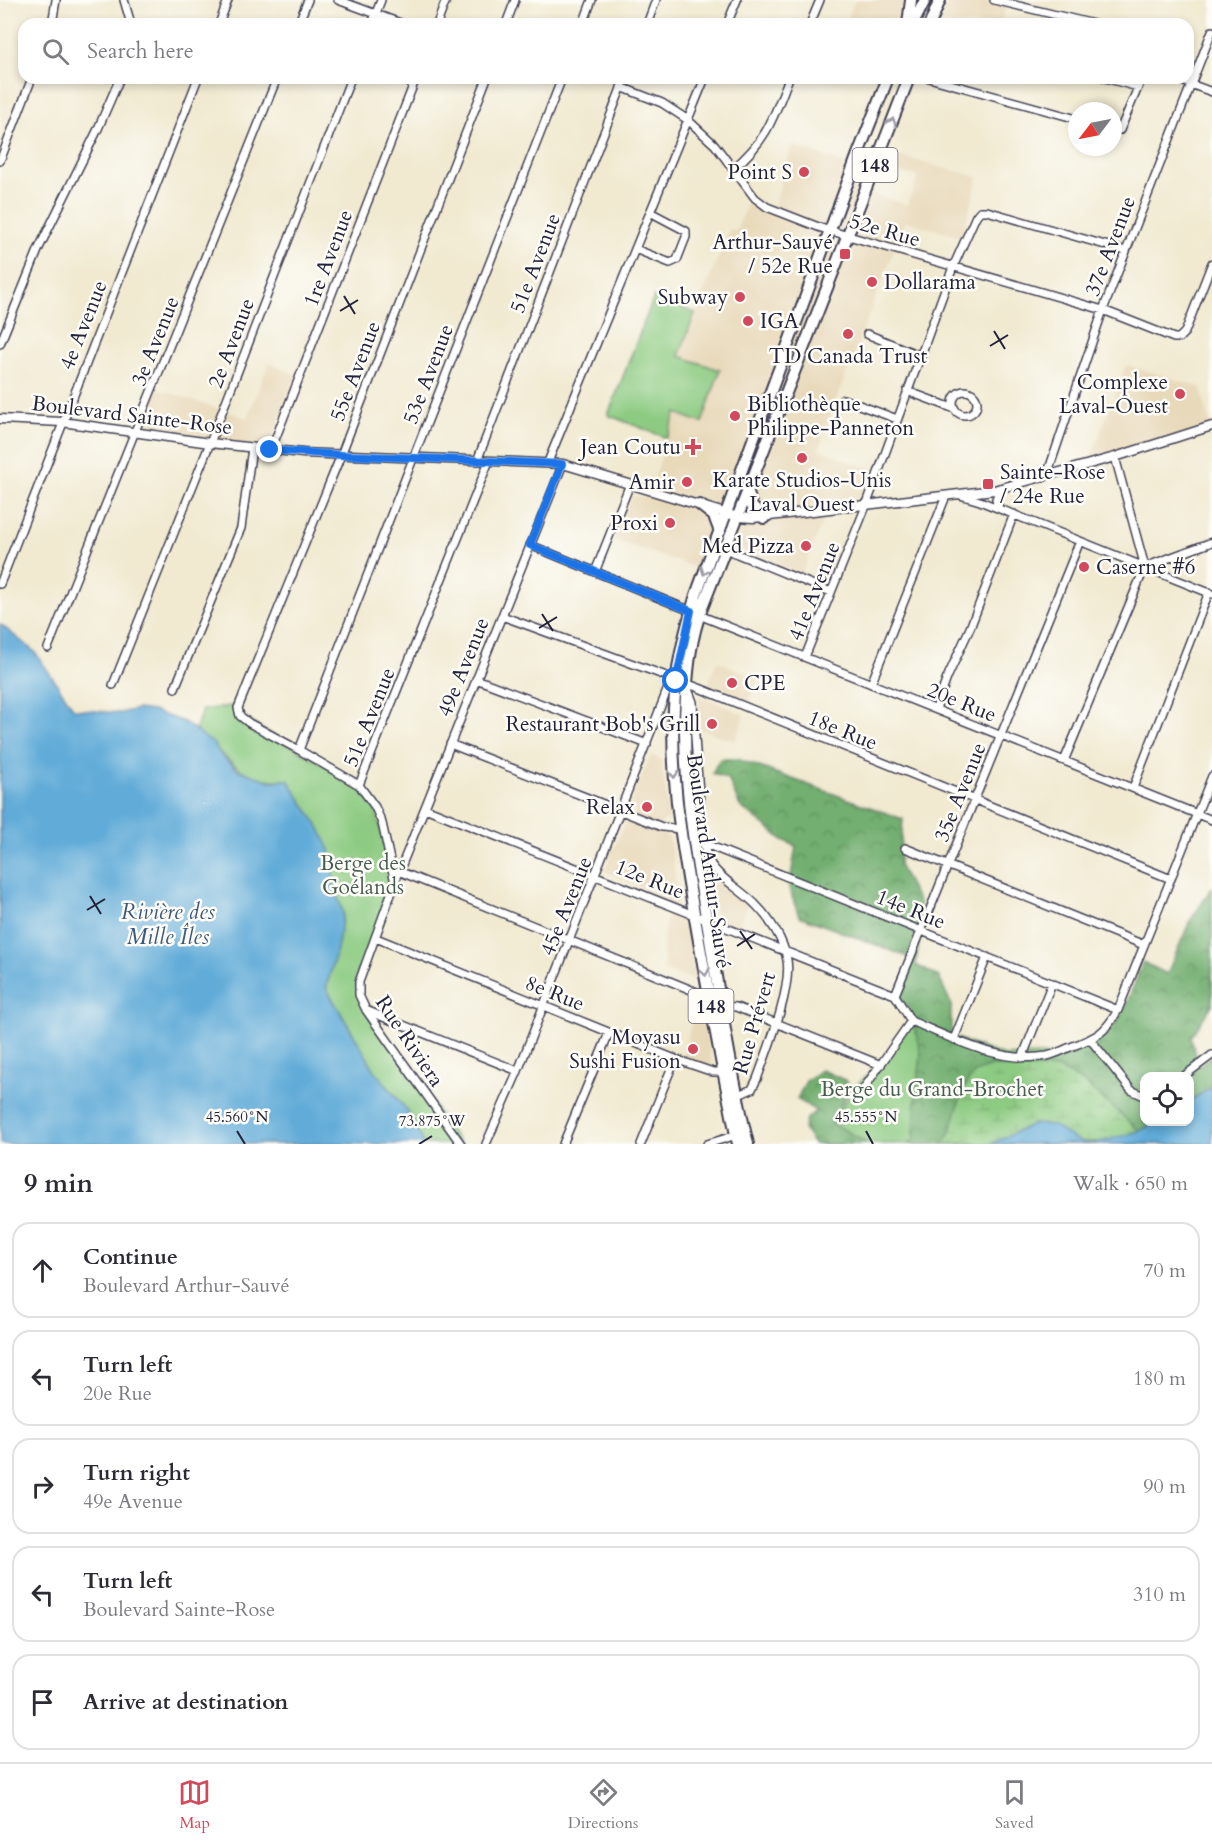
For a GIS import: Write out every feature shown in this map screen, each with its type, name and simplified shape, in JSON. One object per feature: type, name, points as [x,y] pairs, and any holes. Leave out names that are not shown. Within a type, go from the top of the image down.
[{"type":"main road","points":[[908,18],[910,0]]},
{"type":"main road","points":[[916,18],[925,0]]},
{"type":"main road","points":[[932,18],[940,0]]},
{"type":"main road","name":"Boulevard Arthur-Sauvé","points":[[733,1098],[723,1072],[680,829],[673,748],[681,682],[692,645],[695,613],[720,532],[886,84]]},
{"type":"main road","name":"Boulevard Arthur-Sauvé","points":[[695,613],[748,493],[907,84]]},
{"type":"main road","points":[[748,493],[752,507],[764,518]]},
{"type":"main road","points":[[700,505],[714,516],[720,532]]},
{"type":"main road","name":"Boulevard Arthur-Sauvé","points":[[681,682],[692,841],[721,1006],[733,1098],[742,1139]]},
{"type":"street","points":[[53,18],[56,0]]},
{"type":"street","points":[[124,0],[129,18]]},
{"type":"street","points":[[221,18],[228,0]]},
{"type":"street","points":[[300,18],[308,0]]},
{"type":"street","points":[[338,0],[387,18]]},
{"type":"street","points":[[374,18],[381,0]]},
{"type":"street","points":[[439,18],[446,0]]},
{"type":"street","points":[[508,18],[515,0]]},
{"type":"street","points":[[585,18],[592,0]]},
{"type":"street","points":[[650,18],[657,0]]},
{"type":"street","points":[[729,18],[736,0]]},
{"type":"street","points":[[812,18],[820,0]]},
{"type":"street","points":[[994,0],[1069,18]]},
{"type":"street","name":"37e Avenue","points":[[1194,79],[1212,31]]},
{"type":"street","points":[[0,161],[30,84]]},
{"type":"street","points":[[0,344],[39,248],[97,131],[117,84]]},
{"type":"street","name":"4e Avenue","points":[[0,584],[196,84]]},
{"type":"street","name":"3e Avenue","points":[[48,648],[275,84]]},
{"type":"street","name":"2e Avenue","points":[[113,685],[210,443],[349,84]]},
{"type":"street","name":"1re Avenue","points":[[270,450],[414,84]]},
{"type":"street","name":"55e Avenue","points":[[238,708],[341,455],[485,84]]},
{"type":"street","name":"53e Avenue","points":[[299,750],[560,84]]},
{"type":"street","name":"51e Avenue","points":[[477,460],[622,84]]},
{"type":"street","points":[[548,462],[703,84]]},
{"type":"street","points":[[734,168],[755,148],[768,131],[787,84]]},
{"type":"street","points":[[951,84],[1068,117]]},
{"type":"street","points":[[1127,84],[1138,87]]},
{"type":"street","points":[[1122,118],[1139,84]]},
{"type":"street","points":[[1192,84],[1212,92]]},
{"type":"street","name":"37e Avenue","points":[[1047,476],[1103,310],[1192,84]]},
{"type":"street","name":"52e Rue","points":[[621,87],[662,103],[688,120],[715,145],[760,203],[830,231],[1103,310],[1158,332],[1179,338],[1185,332],[1212,263]]},
{"type":"street","name":"41e Avenue","points":[[805,657],[866,506],[953,267],[976,216],[980,211],[987,211],[1126,251]]},
{"type":"street","points":[[635,249],[670,263],[677,260],[686,231],[650,212]]},
{"type":"street","points":[[867,334],[921,356]]},
{"type":"street","points":[[907,392],[955,409]]},
{"type":"street","points":[[843,399],[897,418]]},
{"type":"street","name":"Boulevard Sainte-Rose","points":[[0,418],[62,422],[270,450],[341,455],[548,462],[562,464],[738,517],[764,518],[960,495],[1000,488],[1115,457],[1212,426]]},
{"type":"street","points":[[175,688],[241,528],[252,448]]},
{"type":"street","points":[[1064,761],[1145,567],[1115,457]]},
{"type":"street","name":"51e Avenue","points":[[359,785],[489,461]]},
{"type":"street","name":"49e Avenue","points":[[396,870],[425,808],[562,464]]},
{"type":"street","points":[[595,572],[630,484]]},
{"type":"street","points":[[999,508],[996,499],[1000,488]]},
{"type":"street","points":[[960,495],[999,508],[1210,593],[1133,788]]},
{"type":"street","points":[[872,684],[946,496]]},
{"type":"street","points":[[936,709],[1014,514]]},
{"type":"street","name":"35e Avenue","points":[[896,995],[1080,541]]},
{"type":"street","points":[[1145,567],[1212,542]]},
{"type":"street","name":"20e Rue","points":[[530,545],[1212,820]]},
{"type":"street","points":[[725,549],[831,592]]},
{"type":"street","name":"18e Rue","points":[[502,616],[681,682],[1171,879]]},
{"type":"street","points":[[477,679],[647,744]]},
{"type":"street","name":"45e Avenue","points":[[486,1144],[570,941],[668,688],[681,682]]},
{"type":"street","name":"Rue Prévert","points":[[681,682],[693,702],[704,844],[712,866],[762,912],[785,951],[788,978],[754,1086],[733,1098]]},
{"type":"street","name":"Rue Riviera","points":[[238,708],[240,716],[249,723],[359,785],[375,807],[396,870],[395,883],[358,982],[359,995],[366,1010],[460,1144]]},
{"type":"street","points":[[450,744],[662,827],[680,829]]},
{"type":"street","points":[[896,995],[911,1021],[1004,1056],[1022,1058],[1049,1055],[1101,1034],[1109,1026],[1118,1010],[1212,776]]},
{"type":"street","name":"12e Rue","points":[[425,808],[896,995]]},
{"type":"street","name":"14e Rue","points":[[692,841],[1118,1010]]},
{"type":"street","points":[[905,848],[1144,945]]},
{"type":"street","points":[[396,870],[699,993],[708,992]]},
{"type":"street","name":"8e Rue","points":[[376,938],[675,1059],[713,1072],[723,1072]]},
{"type":"street","points":[[954,1039],[987,957]]},
{"type":"street","points":[[1022,1058],[1052,983]]},
{"type":"street","points":[[721,1006],[732,1006],[881,1065]]},
{"type":"street","points":[[366,1010],[518,1071]]},
{"type":"street","points":[[862,1091],[911,1021]]},
{"type":"street","points":[[563,1144],[609,1033]]},
{"type":"street","points":[[1090,1039],[1131,1090],[1140,1094]]},
{"type":"street","points":[[1190,1072],[1212,1055]]},
{"type":"street","points":[[641,1144],[675,1059]]},
{"type":"street","points":[[707,1144],[742,1139]]},
{"type":"shaded area","points":[[855,0],[904,0],[903,18],[848,18]]},
{"type":"shaded area","points":[[949,0],[1008,0],[1003,18],[942,18]]},
{"type":"shaded area","points":[[792,145],[846,164],[840,183],[907,205],[918,177],[885,168],[891,154],[978,177],[962,237],[905,221],[828,421],[819,449],[873,470],[861,498],[811,503],[809,522],[824,519],[801,575],[737,547],[735,542],[738,535],[711,536],[698,568],[613,540],[632,495],[648,497],[676,413],[702,423],[720,370],[679,356],[730,229],[736,231],[748,202],[770,213]]},
{"type":"shaded area","points":[[269,363],[298,375],[269,447],[138,432],[156,388],[247,418]]},
{"type":"shaded area","points":[[1126,365],[1200,387],[1211,427],[1088,465]]},
{"type":"shaded area","name":"CPE","points":[[717,661],[758,678],[748,704],[706,687]]},
{"type":"shaded area","points":[[698,695],[745,715],[735,741],[701,730]]},
{"type":"shaded area","points":[[651,755],[661,759],[669,820],[662,821],[661,833],[669,837],[679,899],[676,902],[677,914],[686,921],[695,980],[664,971],[663,942],[668,897],[604,871],[625,822],[631,822],[636,811],[629,807]]},
{"type":"shaded area","points":[[711,871],[748,902],[739,927],[716,920],[707,876]]},
{"type":"shaded area","points":[[704,1016],[712,1068],[682,1056],[692,1021]]},
{"type":"green space","points":[[654,297],[695,313],[679,356],[720,370],[702,423],[676,413],[667,438],[608,415]]},
{"type":"green space","name":"Berge des Goélands","points":[[230,706],[238,708],[240,716],[359,785],[375,807],[395,883],[376,938],[358,970],[359,995],[460,1144],[424,1144],[406,1109],[375,1071],[326,988],[337,949],[343,913],[335,889],[330,851],[319,827],[288,780],[271,780],[245,772],[195,731],[202,710]]},
{"type":"green space","points":[[720,759],[737,759],[903,819],[899,865],[920,905],[920,922],[908,957],[799,916],[789,888],[796,846],[783,840],[740,806],[728,779],[712,773]]},
{"type":"green space","points":[[1212,888],[1212,1005],[1191,1037],[1199,1066],[1212,1055],[1212,1087],[1194,1098],[1194,1072],[1140,1072],[1140,1126],[1149,1126],[1140,1131],[1083,1082],[1060,1069],[991,1066],[965,1088],[949,1137],[943,1144],[909,1144],[914,1140],[915,1105],[921,1055],[913,1018],[898,995],[920,933],[916,965],[939,977],[951,1004],[951,1035],[1004,1060],[1021,1063],[1068,1052],[1110,1030],[1125,1008],[1143,962],[1167,974],[1190,921]]},
{"type":"green space","name":"Berge du Grand-Brochet","points":[[911,1021],[1004,1056],[1049,1055],[1140,1119],[1140,1126],[1149,1126],[1140,1131],[991,1144],[817,1144],[856,1085],[881,1065]]},
{"type":"green space","points":[[991,1066],[1060,1069],[1083,1082],[1140,1131],[1149,1126],[1194,1126],[1194,1098],[1212,1087],[1212,1144],[943,1144],[952,1126],[966,1085],[978,1071]]},
{"type":"green space","points":[[821,1070],[845,1080],[850,1088],[831,1122],[868,1144],[814,1144],[804,1130],[806,1119],[816,1111],[797,1099],[806,1081]]},
{"type":"water","name":"Rivière des Mille Îles","points":[[0,624],[35,652],[74,709],[120,713],[137,709],[153,711],[184,722],[214,744],[221,755],[238,770],[270,781],[288,780],[319,827],[330,850],[335,889],[343,913],[337,949],[326,988],[375,1071],[406,1109],[424,1144],[0,1144]]},
{"type":"water","points":[[1212,1087],[1212,1144],[991,1144],[1033,1124],[1052,1125],[1076,1140],[1088,1143],[1140,1131],[1149,1126],[1194,1126],[1194,1098]]},
{"type":"place","name":"Point S","points":[[804,172]]},
{"type":"place","name":"Arthur-Sauvé / 52e Rue","points":[[845,254]]},
{"type":"place","name":"Dollarama","points":[[872,282]]},
{"type":"place","name":"Subway","points":[[740,297]]},
{"type":"place","name":"IGA","points":[[748,321]]},
{"type":"place","name":"TD Canada Trust","points":[[848,334]]},
{"type":"place","name":"Complexe Laval-Ouest","points":[[1180,394]]},
{"type":"place","name":"Bibliothèque Philippe-Panneton","points":[[735,416]]},
{"type":"place","name":"Jean Coutu","points":[[693,447]]},
{"type":"place","name":"Karate Studios-Unis Laval Ouest","points":[[802,458]]},
{"type":"place","name":"Amir","points":[[687,482]]},
{"type":"place","name":"Sainte-Rose / 24e Rue","points":[[988,484]]},
{"type":"place","name":"Proxi","points":[[670,523]]},
{"type":"place","name":"Med Pizza","points":[[806,546]]},
{"type":"place","name":"Caserne #6","points":[[1084,567]]},
{"type":"place","name":"CPE","points":[[732,683]]},
{"type":"place","name":"Restaurant Bob's Grill","points":[[712,724]]},
{"type":"place","name":"Relax","points":[[647,807]]},
{"type":"place","name":"Moyasu Sushi Fusion","points":[[693,1049]]},
{"type":"route","points":[[270,450],[562,464],[530,545],[691,611],[676,681]]}]
